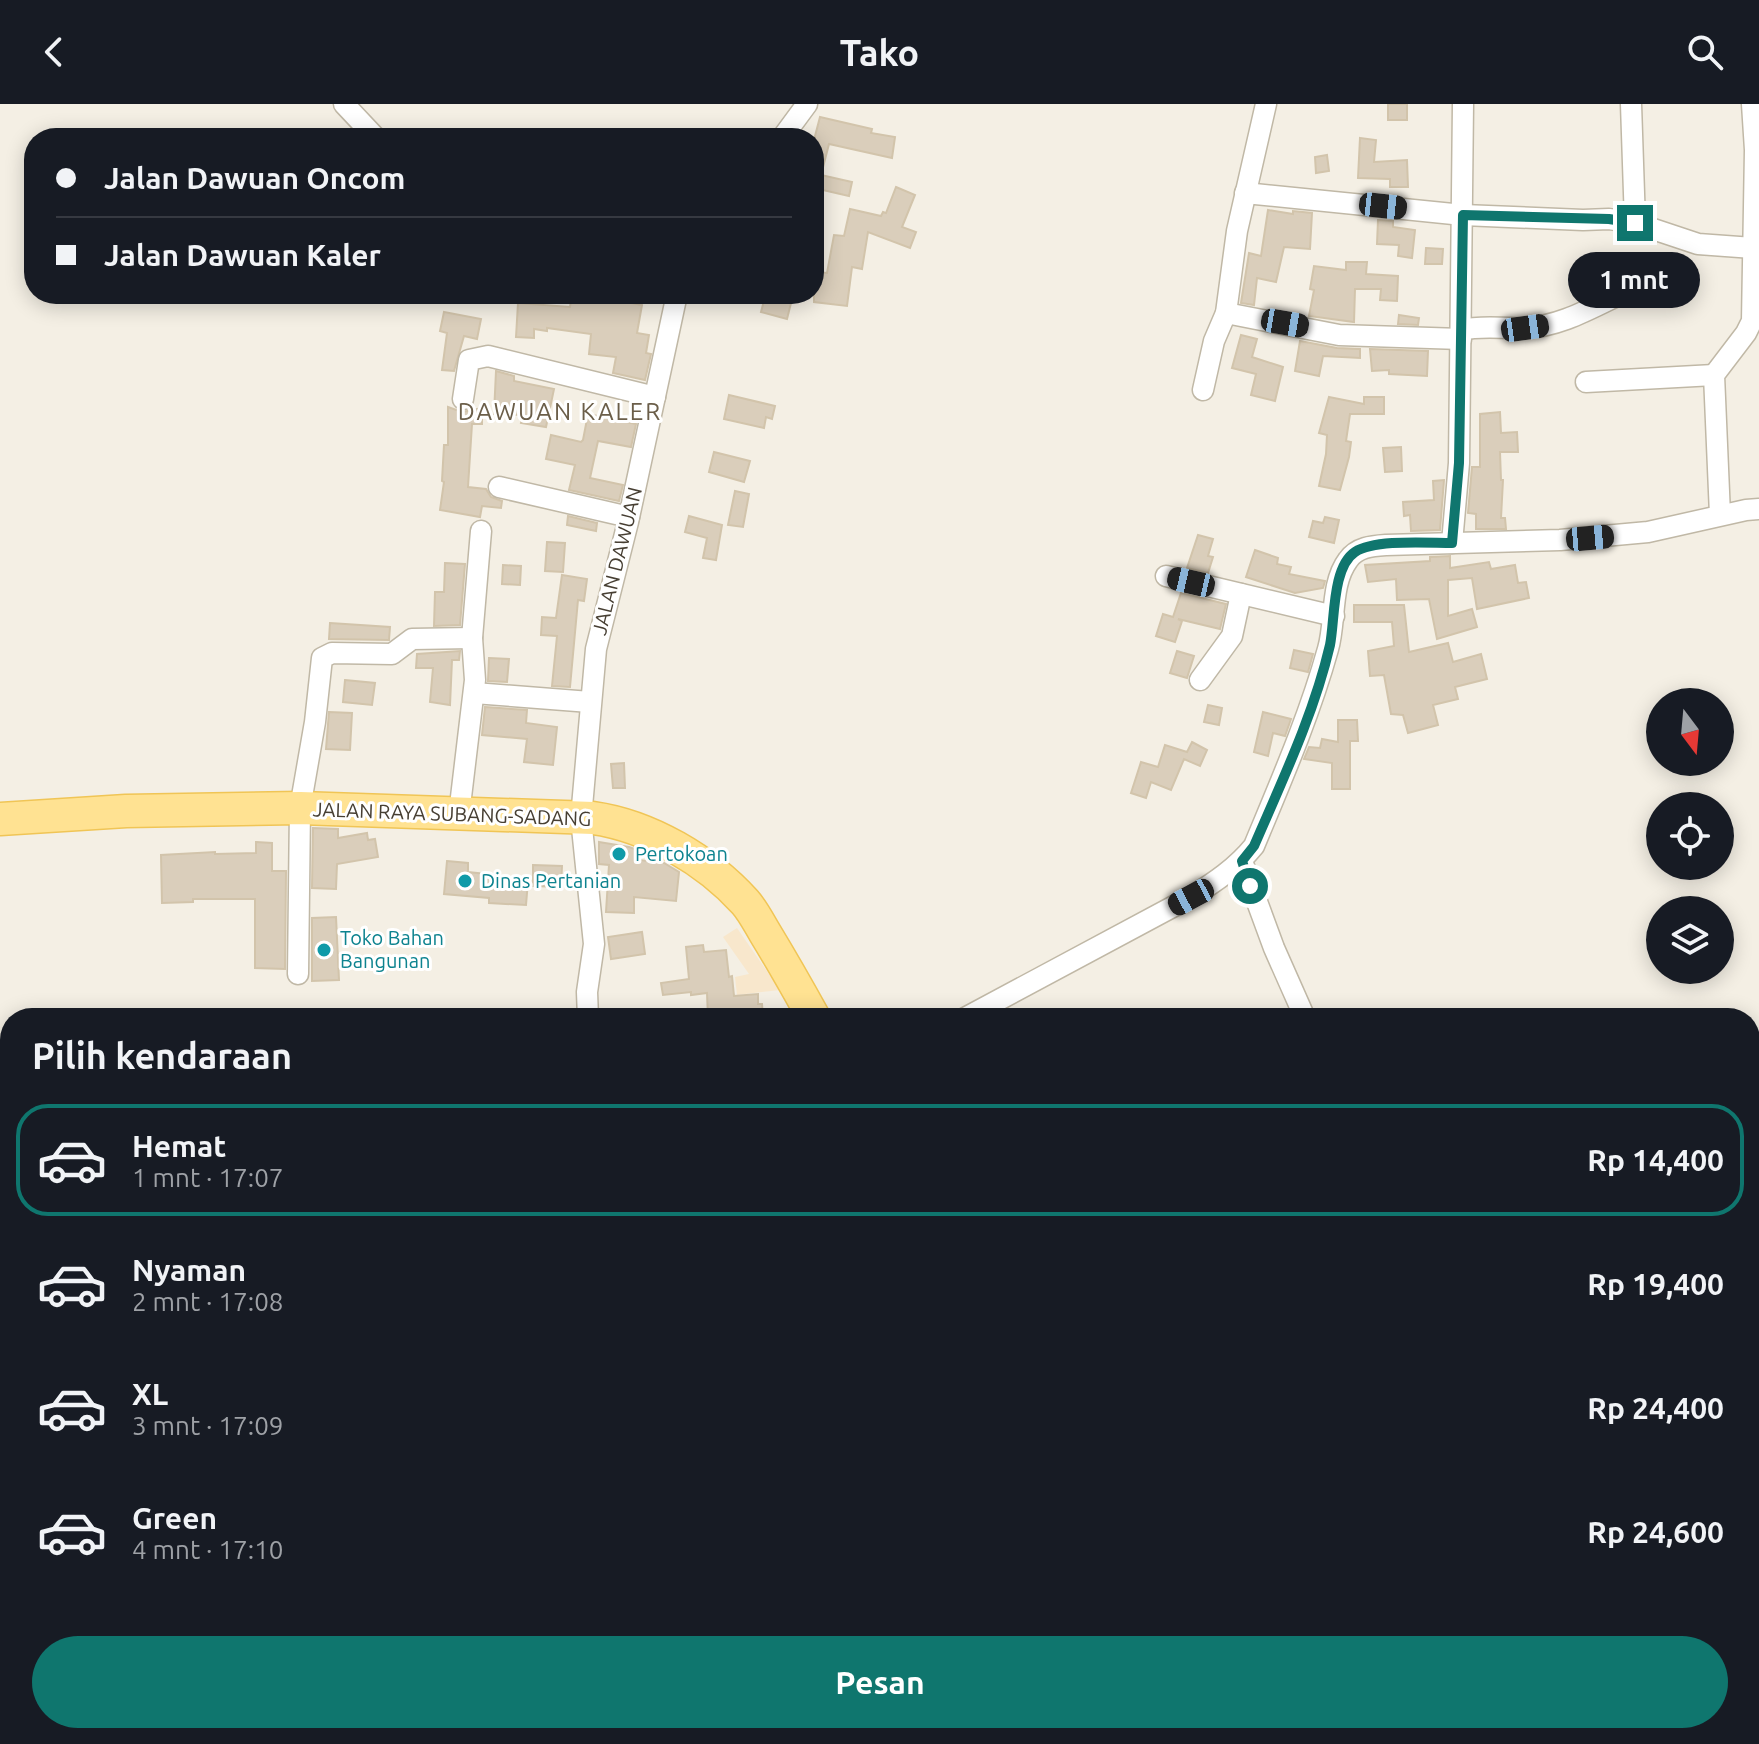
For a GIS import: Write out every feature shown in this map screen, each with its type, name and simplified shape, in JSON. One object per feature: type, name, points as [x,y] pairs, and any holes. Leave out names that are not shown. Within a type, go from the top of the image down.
[{"type":"main road","name":"JALAN RAYA SUBANG-SADANG","points":[[0,819],[126,811],[300,808],[581,818],[627,825],[701,863],[747,903],[800,1008]]},
{"type":"street","points":[[344,104],[367,128]]},
{"type":"street","points":[[789,128],[807,104]]},
{"type":"street","points":[[1203,390],[1214,341],[1226,313],[1237,231],[1266,104]]},
{"type":"street","points":[[1452,543],[1459,463],[1463,104]]},
{"type":"street","points":[[1631,104],[1635,223]]},
{"type":"street","points":[[1720,515],[1714,375],[1752,321],[1756,207],[1752,104]]},
{"type":"street","points":[[1245,193],[1463,215],[1609,219],[1635,223],[1698,244],[1753,248]]},
{"type":"street","points":[[1226,313],[1339,335],[1461,334],[1476,327],[1551,325],[1625,292]]},
{"type":"street","name":"JALAN DAWUAN","points":[[588,1008],[594,944],[581,818],[596,649],[629,517],[675,304]]},
{"type":"street","points":[[463,399],[469,360],[475,356],[488,356],[655,397]]},
{"type":"street","points":[[1586,382],[1714,375]]},
{"type":"street","points":[[499,487],[629,517]]},
{"type":"street","points":[[984,1008],[1191,897],[1242,861],[1254,846],[1310,710],[1330,645],[1340,577],[1347,560],[1355,552],[1370,546],[1560,540],[1648,532],[1759,509]]},
{"type":"street","points":[[459,814],[474,693],[472,638],[481,531]]},
{"type":"street","points":[[1166,576],[1334,616]]},
{"type":"street","points":[[1200,680],[1232,636],[1241,594]]},
{"type":"street","points":[[298,974],[300,808],[322,658],[332,653],[392,654],[412,639],[472,638]]},
{"type":"street","points":[[474,693],[590,702]]},
{"type":"street","points":[[1242,861],[1274,948],[1301,1008]]},
{"type":"shaded area","points":[[737,928],[780,990],[737,995],[735,977],[749,974],[723,937]]},
{"type":"building","points":[[1388,104],[1407,104],[1407,120],[1388,120]]},
{"type":"building","points":[[820,117],[895,137],[892,158],[829,144],[824,163],[824,128],[817,128]]},
{"type":"building","points":[[1360,138],[1376,140],[1374,162],[1407,160],[1408,187],[1390,187],[1390,179],[1358,178]]},
{"type":"building","points":[[1327,155],[1329,171],[1316,173],[1315,157]]},
{"type":"building","points":[[824,176],[852,182],[849,196],[824,190]]},
{"type":"building","points":[[896,187],[915,195],[902,227],[916,232],[910,248],[868,232],[862,269],[852,267],[847,306],[824,303],[824,273],[827,273],[834,235],[844,236],[850,209],[881,216],[883,212],[886,213]]},
{"type":"building","points":[[1268,210],[1312,213],[1310,249],[1284,247],[1276,282],[1257,278],[1254,305],[1241,303],[1249,253],[1261,256]]},
{"type":"building","points":[[1378,220],[1393,221],[1393,227],[1415,230],[1412,258],[1398,256],[1399,245],[1377,244]]},
{"type":"building","points":[[1426,248],[1443,249],[1442,264],[1425,264]]},
{"type":"building","points":[[1346,262],[1367,262],[1366,274],[1398,276],[1397,301],[1380,300],[1381,289],[1355,289],[1354,322],[1309,316],[1314,266],[1346,270]]},
{"type":"building","points":[[518,304],[570,307],[570,304],[642,305],[637,333],[649,335],[646,353],[651,354],[645,380],[613,373],[616,357],[589,354],[591,334],[547,328],[547,331],[534,329],[534,338],[516,337]]},
{"type":"building","points":[[763,304],[791,304],[787,319],[761,312]]},
{"type":"building","points":[[444,312],[481,319],[477,339],[464,336],[454,371],[442,370],[447,333],[440,331]]},
{"type":"building","points":[[1399,315],[1419,318],[1418,325],[1398,324]]},
{"type":"building","points":[[1241,335],[1257,339],[1252,357],[1283,367],[1275,401],[1251,395],[1256,374],[1232,368]]},
{"type":"building","points":[[1300,341],[1360,349],[1360,358],[1323,356],[1319,376],[1295,371]]},
{"type":"building","points":[[1370,349],[1428,351],[1427,376],[1389,374],[1389,370],[1372,371]]},
{"type":"building","points":[[496,371],[514,376],[514,381],[554,389],[546,427],[521,423],[523,415],[494,414]]},
{"type":"building","points":[[729,395],[775,406],[772,419],[766,417],[764,428],[724,419]]},
{"type":"building","points":[[1329,397],[1364,404],[1364,397],[1384,397],[1384,414],[1350,414],[1346,441],[1351,442],[1340,490],[1319,486],[1327,435],[1319,433]]},
{"type":"building","points":[[448,407],[462,412],[482,408],[482,424],[472,424],[468,487],[486,489],[491,497],[502,501],[501,508],[482,506],[480,517],[440,510],[444,445],[448,445]]},
{"type":"building","points":[[1500,412],[1501,433],[1517,432],[1518,452],[1500,452],[1503,480],[1501,518],[1505,518],[1506,529],[1476,529],[1476,514],[1468,513],[1472,467],[1480,467],[1480,414]]},
{"type":"building","points":[[588,414],[636,424],[631,447],[598,441],[590,478],[623,485],[619,501],[569,490],[575,465],[546,459],[551,435],[583,440]]},
{"type":"building","points":[[1401,447],[1402,471],[1385,472],[1383,448]]},
{"type":"building","points":[[714,452],[750,461],[744,482],[709,472]]},
{"type":"building","points":[[1444,480],[1440,530],[1411,531],[1410,515],[1404,516],[1403,502],[1434,500],[1433,481]]},
{"type":"building","points":[[735,491],[749,494],[743,527],[728,525]]},
{"type":"building","points":[[568,516],[597,523],[596,531],[567,525]]},
{"type":"building","points":[[689,516],[722,525],[716,560],[703,558],[707,538],[685,532]]},
{"type":"building","points":[[1325,517],[1339,520],[1334,543],[1309,537],[1313,521],[1323,523]]},
{"type":"building","points":[[1198,535],[1213,539],[1208,556],[1213,557],[1208,573],[1187,568]]},
{"type":"building","points":[[547,542],[565,543],[563,572],[545,571]]},
{"type":"building","points":[[1255,550],[1278,558],[1277,564],[1291,567],[1289,574],[1325,581],[1323,588],[1295,593],[1246,577]]},
{"type":"building","points":[[1450,556],[1450,568],[1489,562],[1491,569],[1515,565],[1518,583],[1526,582],[1529,598],[1477,609],[1472,578],[1448,580],[1448,616],[1472,609],[1477,627],[1437,639],[1429,599],[1397,600],[1396,579],[1368,582],[1365,565],[1430,561],[1430,557]]},
{"type":"building","points":[[445,563],[465,564],[460,625],[434,626],[435,592],[444,592]]},
{"type":"building","points":[[503,565],[521,566],[520,585],[502,584]]},
{"type":"building","points":[[562,575],[587,579],[584,601],[578,600],[570,687],[552,686],[557,636],[541,635],[542,617],[556,618]]},
{"type":"building","points":[[1181,593],[1226,604],[1220,629],[1178,619],[1182,621],[1175,642],[1156,636],[1163,614],[1173,617]]},
{"type":"building","points":[[1354,605],[1404,605],[1409,652],[1448,643],[1453,662],[1481,654],[1487,679],[1455,687],[1458,699],[1433,705],[1438,725],[1408,733],[1403,715],[1391,714],[1384,675],[1370,676],[1368,651],[1394,646],[1392,622],[1354,622]]},
{"type":"building","points":[[330,623],[390,627],[389,640],[329,639]]},
{"type":"building","points":[[1294,650],[1313,654],[1308,672],[1290,668]]},
{"type":"building","points":[[460,651],[459,660],[452,660],[450,705],[430,702],[433,668],[416,668],[417,654]]},
{"type":"building","points":[[1177,651],[1194,656],[1187,678],[1170,673]]},
{"type":"building","points":[[489,658],[509,659],[507,682],[488,681]]},
{"type":"building","points":[[345,680],[375,683],[372,705],[343,702]]},
{"type":"building","points":[[1208,705],[1222,708],[1219,725],[1204,722]]},
{"type":"building","points":[[485,707],[527,710],[526,723],[557,727],[553,765],[524,762],[527,739],[482,735]]},
{"type":"building","points":[[329,712],[352,713],[350,750],[326,749]]},
{"type":"building","points":[[1263,712],[1291,719],[1285,736],[1273,733],[1268,756],[1254,752]]},
{"type":"building","points":[[1338,720],[1357,720],[1358,741],[1350,741],[1350,789],[1332,789],[1332,763],[1304,759],[1309,747],[1320,748],[1322,739],[1338,742]]},
{"type":"building","points":[[1192,742],[1207,750],[1200,766],[1184,759],[1171,790],[1151,782],[1146,798],[1131,793],[1141,762],[1158,767],[1165,745],[1187,752]]},
{"type":"building","points":[[624,763],[625,788],[613,788],[611,764]]},
{"type":"building","name":"Toko Bahan Bangunan","points":[[313,828],[338,829],[338,838],[367,833],[368,840],[375,839],[378,857],[337,864],[336,889],[312,888]]},
{"type":"building","points":[[256,842],[272,843],[272,871],[286,871],[285,969],[255,968],[255,899],[193,899],[193,902],[162,903],[161,855],[256,853]]},
{"type":"building","points":[[599,842],[640,851],[639,860],[664,863],[679,872],[676,901],[634,897],[634,913],[606,912],[609,865],[599,864]]},
{"type":"building","points":[[447,861],[468,863],[468,872],[486,874],[486,878],[528,881],[526,905],[489,903],[489,898],[444,894]]},
{"type":"building","name":"Dinas Pertanian","points":[[533,865],[562,866],[561,887],[533,886]]},
{"type":"building","name":"Toko Bahan Bangunan","points":[[336,917],[339,980],[312,981],[312,918]]},
{"type":"building","points":[[642,932],[645,954],[611,959],[608,937]]},
{"type":"building","points":[[703,945],[704,952],[726,950],[734,996],[758,994],[758,1004],[762,1004],[762,1008],[708,1008],[707,993],[663,995],[661,983],[689,979],[686,947]]},
{"type":"place","name":"Pertokoan","points":[[619,854]]},
{"type":"place","name":"Dinas Pertanian","points":[[465,881]]},
{"type":"place","name":"Toko Bahan Bangunan","points":[[324,950]]},
{"type":"district","name":"DAWUAN KALER","points":[[560,412]]},
{"type":"route","points":[[1250,886],[1242,861],[1254,846],[1310,710],[1330,645],[1340,577],[1347,560],[1355,552],[1370,546],[1452,543],[1459,463],[1463,215],[1609,219],[1635,223]]}]
